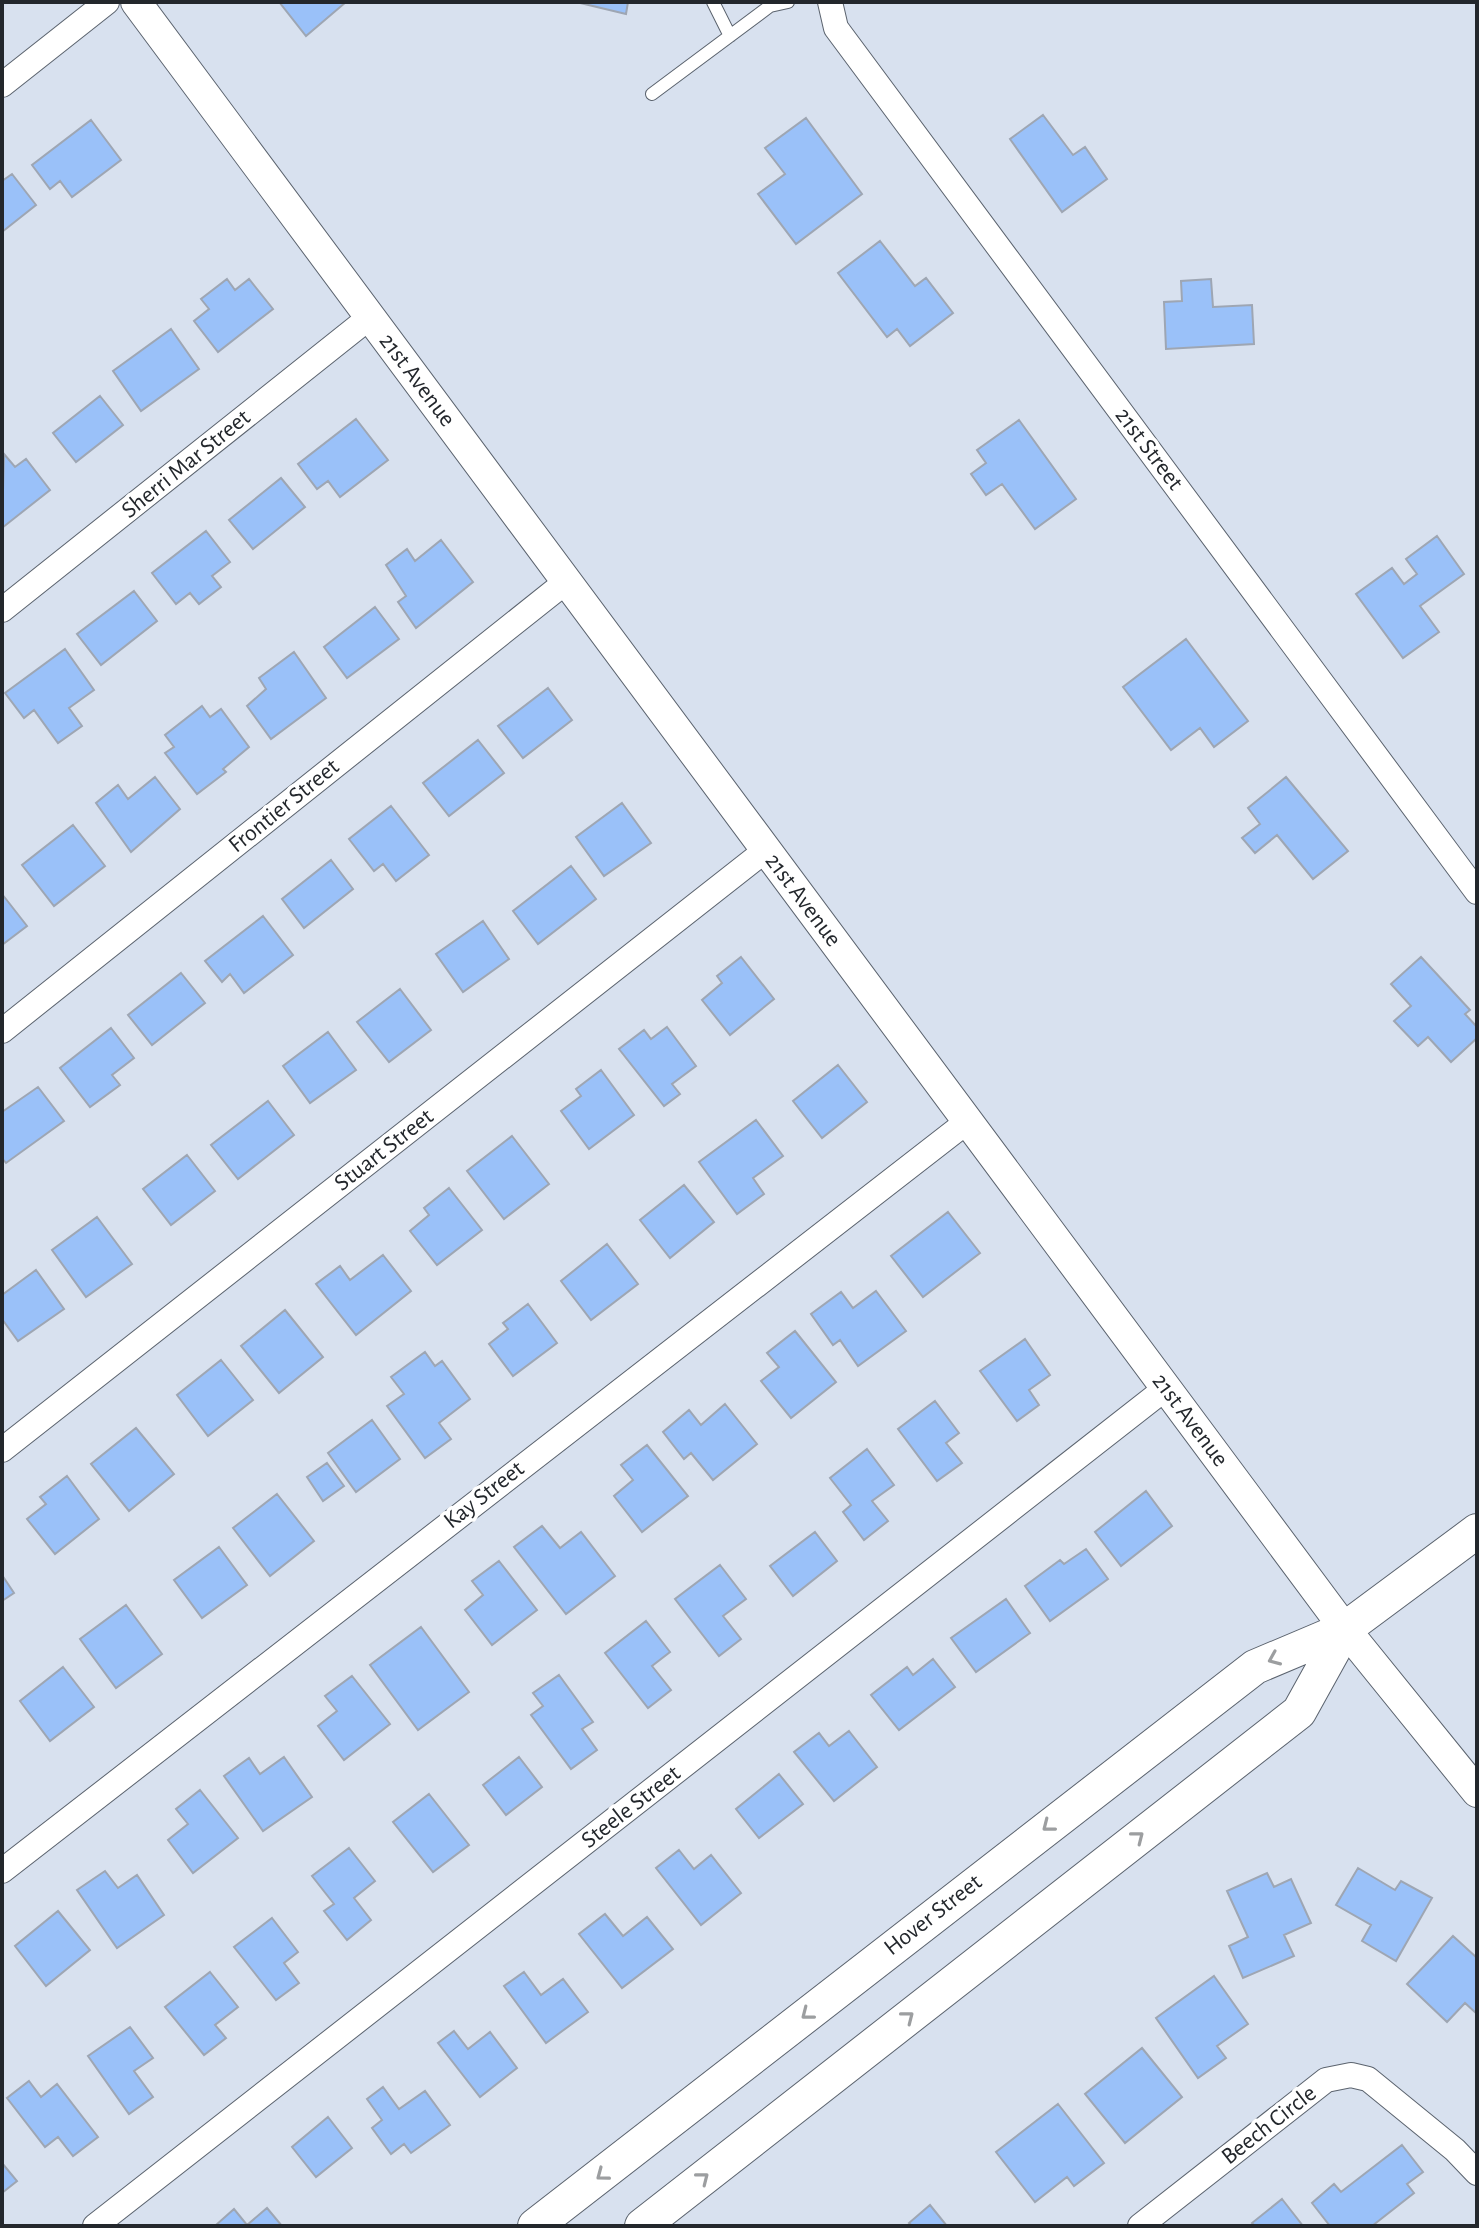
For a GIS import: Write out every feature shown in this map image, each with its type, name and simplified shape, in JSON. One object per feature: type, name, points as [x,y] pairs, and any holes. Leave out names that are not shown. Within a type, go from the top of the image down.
[{"type":"main road","name":"Hover Street","points":[[535,2226],[1255,1667],[1345,1629],[1477,1531]]},
{"type":"main road","name":"Hover Street","points":[[642,2226],[1299,1712],[1345,1629]]},
{"type":"street","points":[[2,85],[107,2]]},
{"type":"street","name":"21st Avenue","points":[[136,2],[1345,1629],[1477,1792]]},
{"type":"street","name":"21st Street","points":[[830,2],[836,28],[1477,892]]},
{"type":"street","name":"Sherri Mar Street","points":[[2,610],[370,317]]},
{"type":"street","name":"Frontier Street","points":[[2,1031],[567,581]]},
{"type":"street","name":"Stuart Street","points":[[2,1450],[766,850]]},
{"type":"street","name":"Kay Street","points":[[2,1871],[968,1121]]},
{"type":"street","name":"Steele Street","points":[[95,2226],[1166,1388]]},
{"type":"street","name":"Beech Circle","points":[[1140,2226],[1326,2080],[1351,2075],[1368,2079],[1455,2150],[1477,2173]]},
{"type":"lane","points":[[713,2],[730,36]]},
{"type":"lane","points":[[652,94],[770,6],[788,2]]},
{"type":"building","points":[[281,2],[346,2],[306,36],[280,3]]},
{"type":"building","points":[[576,2],[628,2],[626,14]]},
{"type":"building","points":[[1043,115],[1073,155],[1085,147],[1107,179],[1062,212],[1010,139]]},
{"type":"building","points":[[806,118],[862,194],[796,244],[758,194],[785,174],[765,148]]},
{"type":"building","points":[[91,120],[121,160],[72,197],[60,181],[50,189],[32,165]]},
{"type":"building","points":[[12,174],[36,205],[2,232],[2,181]]},
{"type":"building","points":[[880,241],[915,286],[926,278],[953,313],[910,346],[897,329],[887,337],[838,273]]},
{"type":"building","points":[[227,279],[235,290],[249,279],[273,309],[218,352],[194,321],[209,309],[201,299]]},
{"type":"building","points":[[1211,279],[1213,307],[1252,305],[1254,344],[1166,349],[1164,302],[1182,301],[1181,281]]},
{"type":"building","points":[[171,329],[199,369],[141,411],[113,371]]},
{"type":"building","points":[[100,396],[123,425],[76,462],[53,433]]},
{"type":"building","points":[[356,419],[388,460],[340,497],[328,481],[317,489],[298,464]]},
{"type":"building","points":[[1019,420],[1076,499],[1035,529],[1002,484],[986,495],[971,474],[986,463],[977,450]]},
{"type":"building","points":[[4,454],[15,467],[26,459],[50,490],[2,528]]},
{"type":"building","points":[[281,478],[305,507],[253,549],[229,520]]},
{"type":"building","points":[[206,531],[230,562],[212,576],[221,587],[199,604],[190,593],[176,604],[152,573]]},
{"type":"building","points":[[1437,536],[1464,574],[1420,606],[1439,632],[1403,658],[1356,594],[1392,568],[1404,584],[1417,574],[1406,559]]},
{"type":"building","points":[[441,540],[473,582],[416,628],[398,602],[406,596],[386,565],[407,549],[415,561]]},
{"type":"building","points":[[134,591],[157,621],[101,665],[77,634]]},
{"type":"building","points":[[375,607],[399,639],[347,678],[324,647]]},
{"type":"building","points":[[1186,639],[1248,721],[1214,747],[1200,728],[1171,750],[1123,687]]},
{"type":"building","points":[[65,649],[94,690],[69,708],[82,726],[58,743],[34,710],[24,718],[5,693]]},
{"type":"building","points":[[294,652],[326,698],[271,739],[247,706],[266,689],[259,678]]},
{"type":"building","points":[[548,688],[572,720],[523,758],[498,726]]},
{"type":"building","points":[[202,706],[210,717],[221,709],[249,747],[223,769],[226,772],[197,794],[165,753],[174,747],[165,735]]},
{"type":"building","points":[[478,740],[504,773],[449,816],[423,783]]},
{"type":"building","points":[[155,777],[180,809],[131,852],[96,803],[118,785],[128,799]]},
{"type":"building","points":[[1286,777],[1348,851],[1313,879],[1277,835],[1255,853],[1242,838],[1260,824],[1248,808]]},
{"type":"building","points":[[622,803],[651,843],[604,876],[576,837]]},
{"type":"building","points":[[391,806],[429,855],[396,881],[383,864],[374,871],[349,839]]},
{"type":"building","points":[[73,825],[105,866],[54,906],[22,865]]},
{"type":"building","points":[[331,860],[353,889],[304,928],[282,899]]},
{"type":"building","points":[[571,866],[596,899],[538,944],[513,911]]},
{"type":"building","points":[[2,894],[27,926],[2,945]]},
{"type":"building","points":[[263,916],[293,955],[244,993],[230,974],[222,982],[205,961]]},
{"type":"building","points":[[483,921],[509,959],[463,992],[436,954]]},
{"type":"building","points":[[741,957],[774,999],[730,1035],[702,1000],[722,983],[717,976]]},
{"type":"building","points":[[1421,957],[1470,1010],[1465,1014],[1477,1027],[1477,1038],[1451,1062],[1428,1037],[1418,1046],[1394,1021],[1411,1006],[1391,984]]},
{"type":"building","points":[[181,973],[205,1003],[152,1045],[128,1015]]},
{"type":"building","points":[[400,989],[431,1030],[389,1062],[357,1022]]},
{"type":"building","points":[[667,1027],[696,1066],[672,1084],[680,1094],[664,1106],[619,1049],[644,1030],[651,1039]]},
{"type":"building","points":[[111,1028],[134,1058],[112,1075],[120,1085],[90,1107],[60,1068]]},
{"type":"building","points":[[328,1032],[356,1070],[310,1103],[283,1066]]},
{"type":"building","points":[[838,1065],[867,1102],[822,1138],[793,1101]]},
{"type":"building","points":[[601,1070],[634,1115],[589,1149],[561,1111],[581,1096],[576,1089]]},
{"type":"building","points":[[38,1087],[64,1121],[6,1163],[2,1158],[2,1112]]},
{"type":"building","points":[[268,1101],[294,1135],[238,1179],[211,1145]]},
{"type":"building","points":[[756,1120],[783,1156],[753,1178],[764,1194],[737,1214],[699,1162]]},
{"type":"building","points":[[512,1136],[549,1184],[504,1219],[467,1171]]},
{"type":"building","points":[[187,1155],[215,1191],[171,1225],[143,1189]]},
{"type":"building","points":[[684,1185],[714,1222],[670,1258],[640,1220]]},
{"type":"building","points":[[449,1188],[482,1230],[437,1265],[410,1231],[429,1215],[424,1208]]},
{"type":"building","points":[[948,1212],[980,1253],[923,1297],[891,1256]]},
{"type":"building","points":[[97,1217],[132,1264],[86,1297],[52,1250]]},
{"type":"building","points":[[607,1244],[638,1284],[591,1320],[561,1281]]},
{"type":"building","points":[[383,1255],[411,1291],[356,1335],[316,1284],[340,1266],[350,1280]]},
{"type":"building","points":[[36,1270],[64,1309],[18,1341],[2,1319],[2,1295]]},
{"type":"building","points":[[876,1291],[906,1331],[858,1366],[840,1340],[833,1345],[811,1314],[841,1292],[853,1308]]},
{"type":"building","points":[[528,1304],[557,1343],[513,1376],[489,1344],[508,1329],[503,1323]]},
{"type":"building","points":[[285,1310],[323,1357],[279,1393],[241,1346]]},
{"type":"building","points":[[795,1331],[836,1382],[791,1418],[761,1381],[779,1367],[767,1353]]},
{"type":"building","points":[[1025,1339],[1050,1375],[1029,1390],[1039,1405],[1017,1421],[980,1371]]},
{"type":"building","points":[[425,1352],[435,1366],[442,1361],[470,1399],[439,1423],[451,1439],[425,1458],[387,1406],[404,1394],[391,1377]]},
{"type":"building","points":[[221,1360],[253,1400],[208,1436],[177,1395]]},
{"type":"building","points":[[935,1401],[959,1433],[946,1443],[962,1463],[937,1481],[898,1429]]},
{"type":"building","points":[[725,1404],[757,1444],[713,1480],[691,1453],[684,1459],[663,1432],[689,1410],[701,1425]]},
{"type":"building","points":[[372,1420],[400,1459],[356,1492],[328,1453]]},
{"type":"building","points":[[136,1428],[174,1474],[129,1511],[91,1464]]},
{"type":"building","points":[[647,1445],[688,1496],[642,1532],[614,1496],[633,1480],[621,1465]]},
{"type":"building","points":[[867,1449],[894,1485],[872,1501],[888,1521],[864,1540],[843,1512],[851,1505],[830,1478]]},
{"type":"building","points":[[327,1463],[344,1486],[323,1501],[307,1477]]},
{"type":"building","points":[[67,1476],[99,1519],[55,1554],[27,1519],[46,1504],[40,1497]]},
{"type":"building","points":[[1146,1491],[1172,1526],[1121,1566],[1095,1532]]},
{"type":"building","points":[[277,1494],[314,1541],[270,1576],[233,1528]]},
{"type":"building","points":[[542,1526],[560,1548],[581,1532],[615,1576],[566,1614],[514,1547]]},
{"type":"building","points":[[815,1532],[837,1561],[793,1596],[770,1566]]},
{"type":"building","points":[[219,1547],[247,1585],[202,1618],[174,1580]]},
{"type":"building","points":[[1086,1549],[1108,1579],[1050,1621],[1025,1586],[1060,1560],[1064,1564]]},
{"type":"building","points":[[499,1561],[537,1610],[492,1645],[465,1610],[483,1595],[472,1581]]},
{"type":"building","points":[[720,1565],[746,1599],[723,1616],[741,1639],[719,1656],[675,1599]]},
{"type":"building","points":[[2,1575],[14,1593],[2,1601]]},
{"type":"building","points":[[1006,1599],[1030,1633],[976,1672],[951,1638]]},
{"type":"building","points":[[126,1605],[162,1654],[116,1688],[80,1639]]},
{"type":"building","points":[[646,1621],[670,1652],[652,1666],[671,1690],[648,1708],[605,1653]]},
{"type":"building","points":[[421,1627],[469,1692],[418,1730],[370,1665]]},
{"type":"building","points":[[933,1659],[955,1687],[899,1730],[871,1695],[907,1667],[913,1675]]},
{"type":"building","points":[[63,1667],[94,1707],[50,1741],[20,1701]]},
{"type":"building","points":[[559,1675],[593,1722],[582,1729],[597,1750],[571,1769],[531,1715],[543,1706],[533,1693]]},
{"type":"building","points":[[352,1676],[390,1724],[344,1760],[318,1726],[337,1711],[325,1696]]},
{"type":"building","points":[[849,1731],[877,1767],[834,1801],[794,1752],[819,1733],[829,1746]]},
{"type":"building","points":[[284,1757],[312,1797],[263,1831],[224,1776],[249,1758],[260,1774]]},
{"type":"building","points":[[519,1757],[542,1787],[506,1815],[483,1785]]},
{"type":"building","points":[[779,1774],[803,1804],[759,1838],[736,1809]]},
{"type":"building","points":[[200,1790],[238,1838],[193,1873],[168,1840],[188,1824],[176,1809]]},
{"type":"building","points":[[429,1794],[469,1845],[433,1872],[393,1822]]},
{"type":"building","points":[[349,1848],[375,1881],[354,1898],[371,1920],[347,1940],[324,1911],[334,1904],[312,1876]]},
{"type":"building","points":[[679,1850],[694,1869],[711,1855],[741,1893],[701,1925],[656,1868]]},
{"type":"building","points":[[1358,1868],[1395,1890],[1401,1881],[1432,1898],[1396,1961],[1362,1941],[1371,1925],[1336,1905]]},
{"type":"building","points":[[105,1871],[118,1888],[137,1875],[164,1915],[117,1948],[77,1890]]},
{"type":"building","points":[[1267,1873],[1274,1887],[1291,1879],[1311,1923],[1284,1935],[1294,1956],[1243,1978],[1229,1946],[1248,1937],[1227,1891]]},
{"type":"building","points":[[58,1911],[90,1950],[46,1986],[15,1946]]},
{"type":"building","points":[[605,1914],[623,1936],[647,1917],[673,1949],[622,1988],[579,1934]]},
{"type":"building","points":[[272,1918],[298,1952],[284,1963],[299,1983],[276,2000],[234,1947]]},
{"type":"building","points":[[1453,1936],[1477,1958],[1477,2014],[1465,2003],[1447,2022],[1407,1984]]},
{"type":"building","points":[[210,1972],[238,2007],[215,2025],[226,2038],[204,2055],[165,2007]]},
{"type":"building","points":[[524,1972],[541,1995],[563,1979],[588,2012],[546,2043],[504,1986]]},
{"type":"building","points":[[1214,1976],[1248,2024],[1217,2046],[1226,2058],[1198,2078],[1156,2018]]},
{"type":"building","points":[[130,2027],[153,2058],[134,2071],[153,2097],[129,2114],[88,2056]]},
{"type":"building","points":[[454,2031],[468,2049],[490,2032],[517,2068],[480,2097],[438,2043]]},
{"type":"building","points":[[1142,2048],[1182,2097],[1125,2143],[1085,2094]]},
{"type":"building","points":[[29,2081],[41,2097],[57,2084],[98,2137],[73,2156],[58,2137],[45,2147],[7,2098]]},
{"type":"building","points":[[383,2087],[399,2109],[425,2091],[450,2125],[411,2153],[404,2144],[391,2154],[372,2128],[382,2120],[367,2099]]},
{"type":"building","points":[[1058,2104],[1104,2163],[1074,2186],[1067,2177],[1035,2202],[996,2152]]},
{"type":"building","points":[[328,2117],[352,2148],[316,2177],[292,2147]]},
{"type":"building","points":[[1402,2145],[1423,2172],[1407,2184],[1414,2193],[1372,2226],[1330,2226],[1312,2203],[1334,2184],[1341,2192]]},
{"type":"building","points":[[2,2163],[17,2181],[2,2193]]},
{"type":"building","points":[[1282,2199],[1303,2226],[1255,2226],[1252,2223]]},
{"type":"building","points":[[930,2205],[947,2226],[912,2226],[909,2223]]},
{"type":"building","points":[[267,2208],[282,2226],[216,2225],[234,2209],[247,2225]]}]
